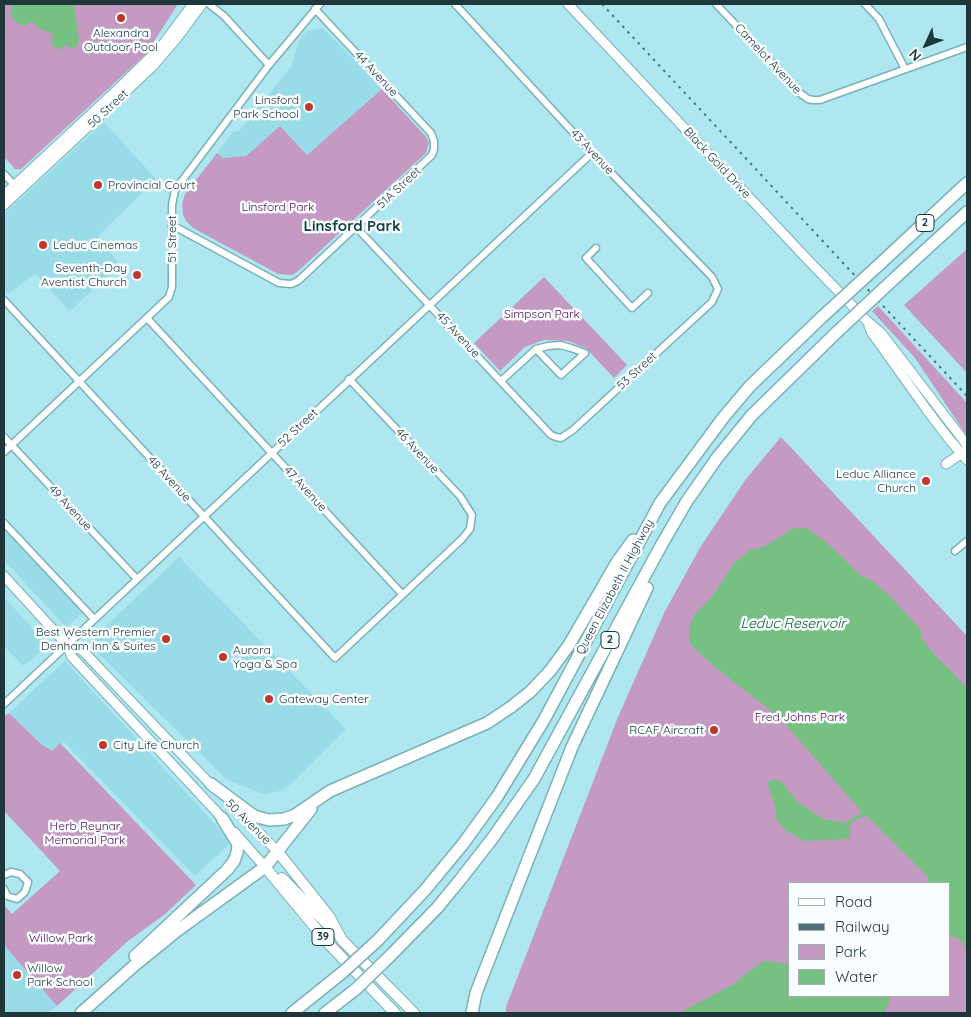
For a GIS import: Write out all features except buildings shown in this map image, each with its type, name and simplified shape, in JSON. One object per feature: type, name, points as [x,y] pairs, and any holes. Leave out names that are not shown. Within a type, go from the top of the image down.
[{"type":"highway","name":"Queen Elizabeth II Highway","points":[[292,1013],[344,972],[378,940],[463,844],[497,797],[544,720],[660,503],[723,418],[750,386],[967,183]]},
{"type":"highway","name":"Queen Elizabeth II Highway","points":[[325,1013],[356,989],[391,955],[436,908],[492,839],[534,779],[687,501],[717,458],[752,415],[837,332],[967,212]]},
{"type":"highway","points":[[471,1011],[572,747],[687,501]]},
{"type":"highway","points":[[210,784],[254,816],[275,821],[295,815],[330,790],[487,723],[530,692],[550,671],[570,645],[617,562],[660,503]]},
{"type":"highway","points":[[81,1013],[178,930],[265,867],[316,805],[336,791],[375,771]]},
{"type":"highway","points":[[74,1013],[227,870],[237,853],[238,844],[222,818]]},
{"type":"main road","name":"50 Street","points":[[4,205],[17,188],[145,63],[171,35],[192,4]]},
{"type":"main road","name":"50 Street","points":[[4,195],[17,188],[152,67],[177,38],[202,4]]},
{"type":"main road","name":"Black Gold Drive","points":[[568,4],[807,259],[882,334],[896,350],[966,452]]},
{"type":"main road","points":[[946,464],[966,452]]},
{"type":"main road","name":"50 Avenue","points":[[4,576],[67,645],[72,657],[222,818],[328,944],[384,1003],[396,1013]]},
{"type":"main road","name":"50 Avenue","points":[[67,645],[82,650],[278,852],[329,916],[342,940],[414,1013]]},
{"type":"main road","points":[[181,775],[192,764]]},
{"type":"main road","points":[[265,867],[274,871],[289,884],[342,940]]},
{"type":"street","points":[[209,4],[224,16],[269,65]]},
{"type":"street","name":"43 Avenue","points":[[454,4],[592,153],[712,277],[718,290],[712,302]]},
{"type":"street","name":"Camelot Avenue","points":[[716,4],[801,94],[808,99],[820,100],[967,47]]},
{"type":"street","points":[[865,4],[878,19],[905,69]]},
{"type":"street","name":"51 Street","points":[[4,452],[147,318],[171,293],[173,196],[178,184],[269,65],[317,6]]},
{"type":"street","name":"44 Avenue","points":[[317,6],[431,133],[434,141]]},
{"type":"street","name":"51A Street","points":[[172,225],[279,283],[298,282],[426,162],[434,149],[434,141]]},
{"type":"street","name":"52 Street","points":[[4,704],[136,578],[592,153]]},
{"type":"street","points":[[4,174],[17,188]]},
{"type":"street","name":"45 Avenue","points":[[357,228],[551,435],[561,438]]},
{"type":"street","points":[[596,248],[586,258],[632,308],[648,293]]},
{"type":"street","name":"48 Avenue","points":[[4,300],[335,658],[402,594]]},
{"type":"street","name":"53 Street","points":[[561,438],[573,430],[712,302]]},
{"type":"street","name":"47 Avenue","points":[[147,318],[402,594]]},
{"type":"street","points":[[501,381],[536,349],[560,346],[571,348],[584,354],[561,375],[536,349]]},
{"type":"street","name":"46 Avenue","points":[[349,379],[460,496],[472,515],[470,530],[402,594]]},
{"type":"street","name":"49 Avenue","points":[[4,437],[136,578]]},
{"type":"street","points":[[4,523],[94,619]]},
{"type":"street","points":[[955,551],[967,541]]},
{"type":"street","points":[[4,875],[11,872],[20,874],[28,882],[25,892],[17,899],[7,896],[4,889]]},
{"type":"shaded area","name":"Linsford Park School","points":[[323,28],[382,89],[307,155],[280,126],[246,156],[223,158],[217,153],[233,132],[239,131],[291,67],[299,41],[307,31]]},
{"type":"shaded area","points":[[104,122],[156,179],[98,236],[120,265],[70,311],[35,274],[8,294],[4,289],[4,214]]},
{"type":"shaded area","points":[[4,526],[85,611],[66,627],[4,560]]},
{"type":"shaded area","points":[[179,557],[346,729],[290,785],[280,791],[264,794],[227,780],[88,643]]},
{"type":"shaded area","points":[[4,597],[48,646],[23,666],[4,646]]},
{"type":"shaded area","points":[[65,661],[226,836],[229,844],[195,876],[64,742],[52,752],[41,745],[9,713]]},
{"type":"shaded area","name":"Willow Park School","points":[[4,945],[57,1006],[48,1013],[4,1013]]},
{"type":"green space","points":[[4,4],[178,4],[146,54],[21,169],[15,169],[4,157]]},
{"type":"green space","name":"Linsford Park","points":[[382,89],[427,138],[429,143],[426,153],[297,272],[292,275],[278,274],[193,228],[186,221],[183,215],[182,204],[185,194],[217,153],[223,158],[246,156],[280,126],[307,155]]},
{"type":"green space","points":[[967,249],[967,373],[904,305]]},
{"type":"green space","name":"Simpson Park","points":[[544,277],[627,365],[614,378],[586,348],[568,341],[544,340],[525,347],[500,371],[474,343]]},
{"type":"green space","points":[[878,306],[967,403],[967,436],[915,358],[872,311]]},
{"type":"green space","name":"Fred Johns Park","points":[[781,437],[967,636],[967,1013],[506,1013],[506,1007],[618,717],[665,611],[701,546],[746,479]]},
{"type":"green space","name":"Herb Reynar Memorial Park","points":[[9,713],[42,745],[52,751],[60,743],[196,885],[164,915],[128,941],[57,1006],[4,945],[4,905],[12,914],[60,871],[4,811],[4,717]]},
{"type":"water","points":[[9,4],[74,4],[79,40],[77,45],[73,49],[65,45],[58,50],[51,43],[53,34],[38,28],[33,22],[25,26],[17,23],[10,15],[12,8]]},
{"type":"water","name":"Leduc Reservoir","points":[[794,528],[807,528],[832,547],[860,575],[871,580],[890,596],[920,629],[922,639],[936,656],[967,688],[967,951],[962,942],[951,936],[951,882],[928,882],[928,877],[867,816],[857,819],[850,825],[850,839],[804,841],[785,830],[776,818],[776,809],[767,782],[776,779],[781,781],[798,802],[823,819],[845,823],[862,812],[779,717],[716,668],[689,643],[689,629],[694,615],[711,598],[735,562],[751,550],[765,546]]},
{"type":"water","points":[[764,961],[788,964],[788,997],[890,997],[889,1003],[884,1013],[679,1013],[734,984]]},
{"type":"railway","points":[[602,4],[967,396]]},
{"type":"place","name":"Alexandra Outdoor Pool","points":[[121,18]]},
{"type":"place","name":"Linsford Park School","points":[[309,107]]},
{"type":"place","name":"Provincial Court","points":[[98,185]]},
{"type":"place","name":"Leduc Cinemas","points":[[43,245]]},
{"type":"place","name":"Seventh-Day Aventist Church","points":[[137,275]]},
{"type":"place","name":"Leduc Alliance Church","points":[[926,481]]},
{"type":"place","name":"Best Western Premier Denham Inn & Suites","points":[[166,639]]},
{"type":"place","name":"Aurora Yoga & Spa","points":[[223,657]]},
{"type":"place","name":"Gateway Center","points":[[269,699]]},
{"type":"place","name":"RCAF Aircraft","points":[[714,730]]},
{"type":"place","name":"City Life Church","points":[[103,745]]},
{"type":"place","name":"Willow Park School","points":[[17,975]]},
{"type":"district","name":"Linsford Park","points":[[352,226]]},
{"type":"park label","name":"Willow Park","points":[[61,938]]}]
